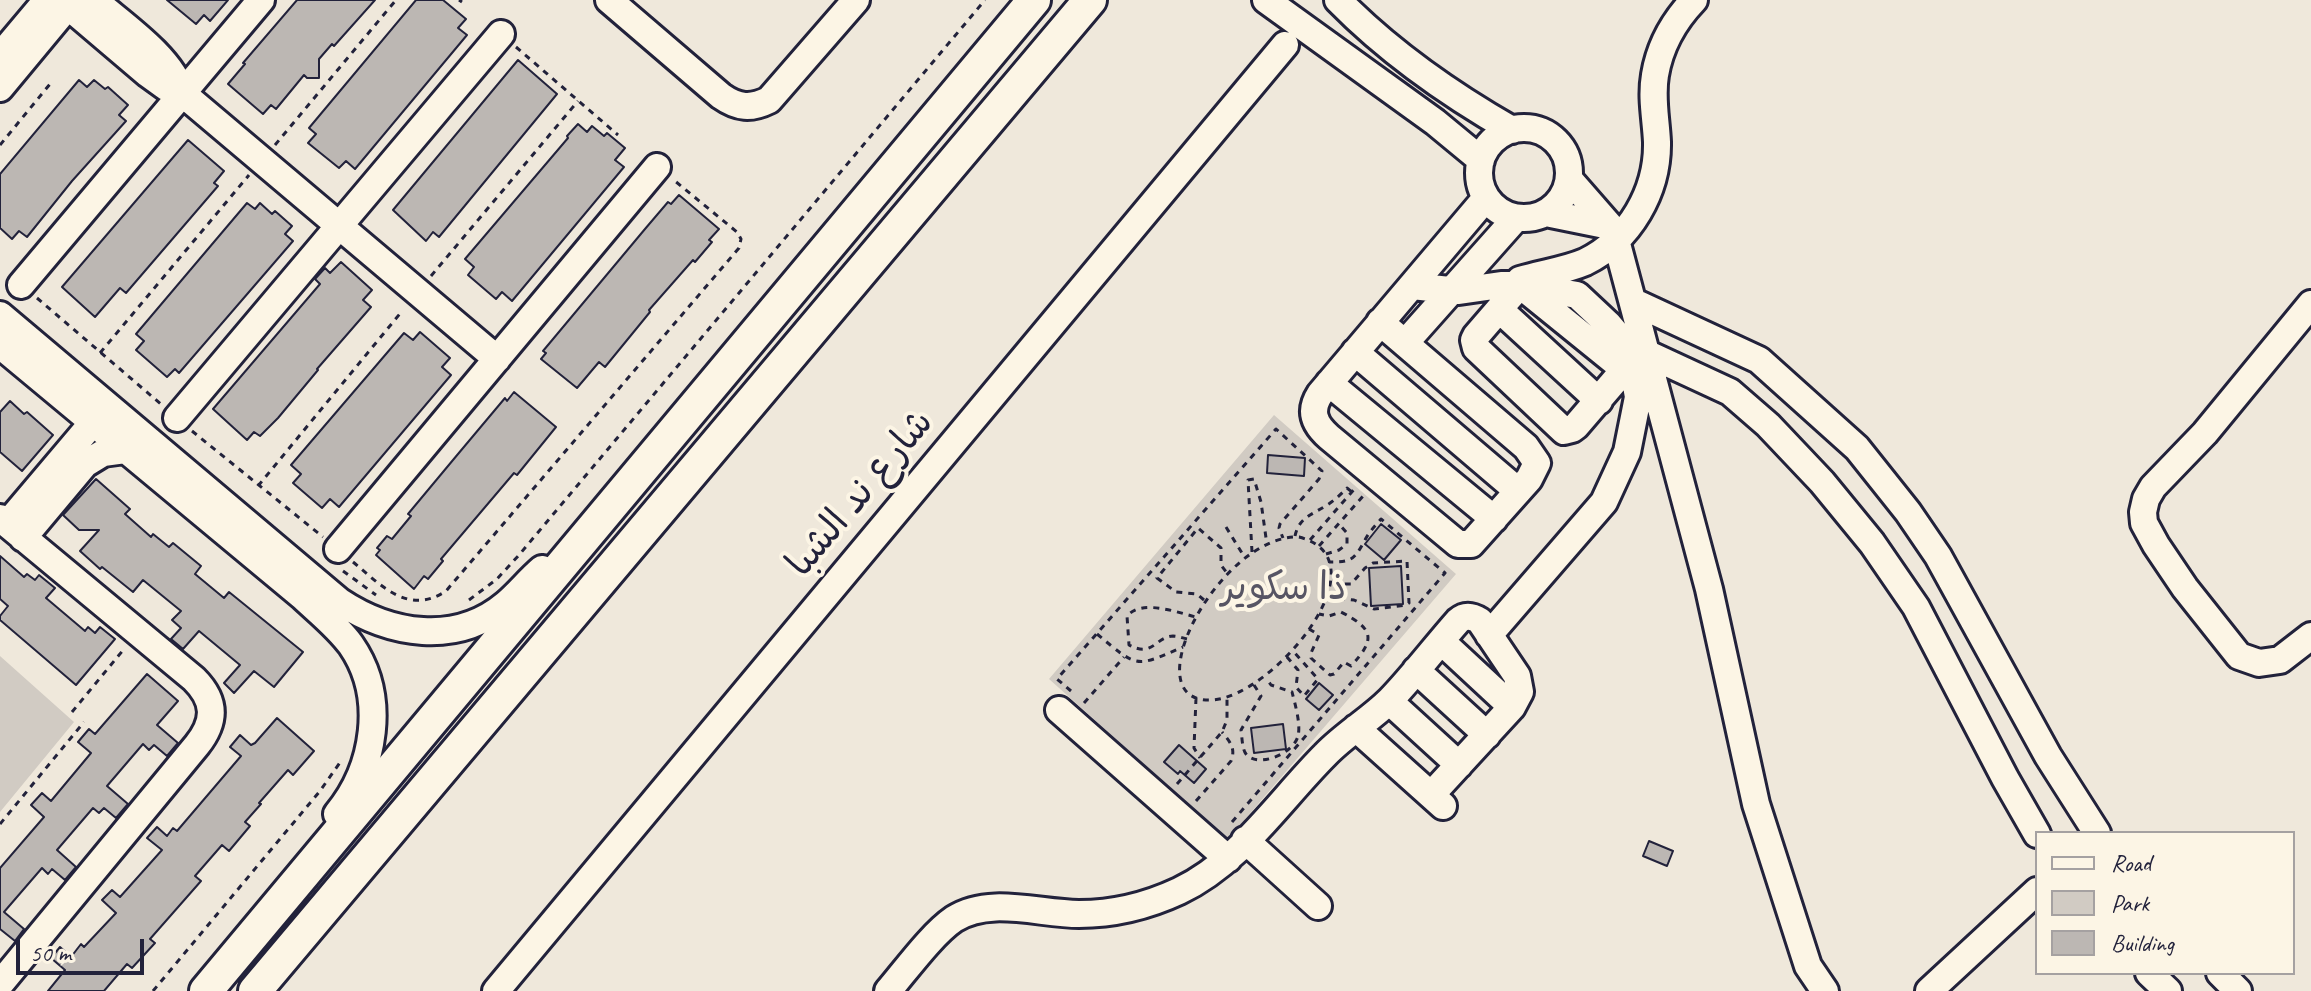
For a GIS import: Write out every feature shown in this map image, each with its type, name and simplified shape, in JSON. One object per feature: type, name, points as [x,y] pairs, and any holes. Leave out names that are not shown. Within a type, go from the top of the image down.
[{"type":"main road","points":[[206,991],[1034,0]]},
{"type":"main road","points":[[255,991],[1090,0]]},
{"type":"street","points":[[0,43],[26,0]]},
{"type":"street","points":[[21,285],[261,0]]},
{"type":"street","points":[[609,0],[721,96],[745,107],[769,100],[856,0]]},
{"type":"street","points":[[1266,0],[1435,122],[1481,160]]},
{"type":"street","points":[[1338,0],[1363,26],[1427,76],[1512,130]]},
{"type":"street","points":[[1508,293],[1620,368],[1618,377],[1572,429],[1564,431],[1560,428],[1474,345],[1476,336],[1508,293],[1599,254],[1613,233],[1639,211],[1652,184],[1657,154],[1653,91],[1658,59],[1671,29],[1694,0]]},
{"type":"street","points":[[69,1],[168,66],[182,93]]},
{"type":"street","points":[[69,1],[94,28],[148,74],[166,87],[182,93],[497,359]]},
{"type":"street","points":[[0,56],[69,1]]},
{"type":"street","points":[[0,88],[69,1]]},
{"type":"street","points":[[177,418],[501,34]]},
{"type":"street","name":"شارع ند الشبا","points":[[496,991],[1285,45]]},
{"type":"street","points":[[1512,130],[1539,130],[1556,141],[1567,159],[1569,179],[1561,199],[1546,213],[1516,218],[1499,211],[1486,198],[1479,180],[1481,160],[1494,140],[1512,130]]},
{"type":"street","points":[[340,560],[497,359],[657,167]]},
{"type":"street","points":[[1569,179],[1613,233],[1709,589],[1756,804],[1808,966],[1825,991]]},
{"type":"street","points":[[1380,322],[1533,454],[1537,463],[1518,491],[1471,544],[1458,544],[1370,479],[1320,429],[1313,412],[1315,402],[1329,383],[1380,322],[1458,232],[1486,198]]},
{"type":"street","points":[[1546,213],[1613,233]]},
{"type":"street","points":[[1405,343],[1516,218]]},
{"type":"street","points":[[1458,232],[1485,253]]},
{"type":"street","points":[[1412,286],[1451,291],[1577,295],[1630,350],[1638,397],[1627,452],[1604,502],[1489,635]]},
{"type":"street","points":[[1508,293],[1599,401]]},
{"type":"street","points":[[1634,302],[1759,360],[1857,448],[1938,556],[2036,735],[2096,831]]},
{"type":"street","points":[[2311,304],[2160,491],[2152,512],[2156,531],[2191,594],[2239,656],[2259,663],[2270,662],[2288,656],[2311,636]]},
{"type":"street","points":[[0,315],[339,601],[369,619],[396,628],[432,631],[481,620],[505,605],[545,565],[584,540]]},
{"type":"street","points":[[0,345],[303,597],[342,633],[361,662],[373,713],[367,758],[355,789],[317,842],[308,867]]},
{"type":"street","points":[[1355,352],[1518,491]]},
{"type":"street","points":[[1648,354],[1730,392],[1812,470],[1862,530],[1916,607],[2035,831]]},
{"type":"street","points":[[1329,383],[1494,519]]},
{"type":"street","points":[[10,527],[98,418],[107,420],[174,475],[190,477]]},
{"type":"street","points":[[10,527],[85,464],[103,453],[125,450]]},
{"type":"street","points":[[0,984],[207,733],[211,719],[210,703],[194,679],[10,527]]},
{"type":"street","points":[[888,991],[937,935],[953,920],[968,912],[1006,908],[1081,914],[1131,908],[1182,889],[1326,754],[1356,728],[1389,701],[1458,621],[1466,617],[1480,621],[1519,681],[1519,698],[1459,765],[1437,801],[1356,728]]},
{"type":"street","points":[[2228,640],[2254,652],[2275,651],[2311,629]]},
{"type":"street","points":[[1441,641],[1512,707]]},
{"type":"street","points":[[1416,670],[1487,735]]},
{"type":"street","points":[[1389,701],[1459,765]]},
{"type":"street","points":[[1059,710],[1318,906]]},
{"type":"street","points":[[1929,991],[2035,893]]},
{"type":"street","points":[[2151,975],[2168,991]]},
{"type":"street","points":[[2222,975],[2238,991]]},
{"type":"path","points":[[464,604],[497,579],[529,544],[985,0]]},
{"type":"path","points":[[501,34],[618,135]]},
{"type":"path","points":[[0,145],[50,84]]},
{"type":"path","points":[[340,560],[397,597],[428,599],[446,591],[739,248],[741,239],[737,232],[657,167]]},
{"type":"path","points":[[21,285],[385,601]]},
{"type":"path","points":[[1125,656],[1084,703],[1057,679],[1276,429],[1322,471],[1319,479],[1280,524],[1283,538]]},
{"type":"path","points":[[1252,552],[1248,480],[1254,479],[1258,491],[1267,545]]},
{"type":"path","points":[[1310,540],[1352,492],[1370,479]]},
{"type":"path","points":[[1319,546],[1339,524],[1370,479]]},
{"type":"path","points":[[1295,536],[1303,518],[1335,500],[1347,488],[1352,492]]},
{"type":"path","points":[[1233,843],[1445,573],[1381,519],[1354,558],[1329,562]]},
{"type":"path","points":[[1326,554],[1347,544],[1347,533],[1339,524]]},
{"type":"path","points":[[1226,527],[1245,558]]},
{"type":"path","points":[[1204,600],[1194,593],[1180,594],[1157,578],[1198,528],[1221,548],[1221,565],[1227,573]]},
{"type":"path","points":[[1295,536],[1319,546],[1329,562],[1330,584],[1319,614],[1293,651],[1266,677],[1227,698],[1196,698],[1181,681],[1180,660],[1204,600],[1227,573],[1252,552],[1295,536]]},
{"type":"path","points":[[1327,597],[1354,600],[1374,609],[1409,603],[1407,561],[1373,563],[1351,584],[1330,584]]},
{"type":"path","points":[[1187,639],[1172,636],[1150,648],[1134,648],[1129,645],[1127,616],[1135,609],[1153,608],[1196,617]]},
{"type":"path","points":[[1309,629],[1319,635],[1311,658],[1330,675],[1344,662],[1352,665],[1366,649],[1368,634],[1363,627],[1341,612],[1329,616],[1319,614]]},
{"type":"path","points":[[72,712],[136,632]]},
{"type":"path","points":[[1097,634],[1137,662],[1144,663],[1183,647]]},
{"type":"path","points":[[1287,657],[1298,670],[1296,687],[1304,696],[1318,679],[1293,651]]},
{"type":"path","points":[[1254,685],[1261,696],[1241,730],[1245,751],[1254,758],[1276,758],[1296,741],[1298,726],[1291,691],[1271,685],[1266,677]]},
{"type":"path","points":[[1196,698],[1194,748],[1200,758]]},
{"type":"path","points":[[1176,784],[1222,732],[1227,720],[1227,698]]},
{"type":"path","points":[[0,824],[84,722]]},
{"type":"path","points":[[1196,801],[1234,754],[1222,732]]},
{"type":"path","points":[[153,991],[328,781],[344,756]]},
{"type":"green space","name":"ذا سكوير","points":[[1274,415],[1456,574],[1228,839],[1049,679]]},
{"type":"green space","points":[[0,656],[74,722],[0,812]]},
{"type":"building","points":[[167,0],[228,0],[210,21],[204,15],[196,24]]},
{"type":"building","points":[[297,0],[375,0],[319,59],[319,78],[304,75],[276,109],[271,105],[263,114],[228,84]]},
{"type":"building","points":[[416,0],[443,0],[466,19],[458,28],[467,35],[355,169],[346,161],[339,168],[308,143],[316,134],[309,128]]},
{"type":"building","points":[[518,60],[557,94],[439,237],[433,232],[426,241],[393,210]]},
{"type":"building","points":[[79,80],[87,87],[94,80],[105,89],[108,87],[128,105],[119,115],[126,121],[27,237],[19,231],[12,239],[0,228],[0,174]]},
{"type":"building","points":[[578,124],[587,132],[592,126],[604,136],[607,133],[625,148],[615,160],[624,167],[512,301],[502,292],[496,299],[468,275],[474,267],[465,259]]},
{"type":"building","points":[[188,140],[224,171],[214,183],[218,186],[126,293],[120,288],[95,317],[62,287]]},
{"type":"building","points":[[679,195],[719,229],[709,240],[712,242],[649,310],[605,367],[599,362],[577,388],[541,359],[546,353],[543,351],[668,202],[671,204]]},
{"type":"building","points":[[247,203],[255,209],[260,203],[272,214],[275,211],[292,226],[285,234],[293,241],[179,373],[175,369],[167,377],[136,350],[144,341],[136,334]]},
{"type":"building","points":[[341,262],[372,290],[363,300],[371,307],[278,418],[260,436],[254,432],[247,440],[213,409],[320,284],[315,279],[325,268],[330,273]]},
{"type":"building","points":[[420,332],[450,358],[442,367],[451,375],[339,507],[330,499],[322,508],[293,483],[301,474],[291,465],[404,333],[413,340]]},
{"type":"building","points":[[514,392],[556,427],[441,559],[443,561],[428,579],[424,576],[414,589],[376,555],[380,550],[377,548],[387,536],[392,539],[411,516],[408,514],[505,398],[507,401]]},
{"type":"building","points":[[10,401],[53,435],[22,471],[0,452],[0,412]]},
{"type":"building","points":[[1268,455],[1305,458],[1304,476],[1267,473]]},
{"type":"building","points":[[96,479],[130,509],[125,514],[151,537],[153,534],[169,547],[173,543],[201,566],[195,574],[224,598],[229,592],[303,652],[274,687],[254,671],[234,693],[224,683],[240,665],[199,631],[183,649],[171,639],[181,628],[172,620],[181,611],[143,580],[133,592],[80,551],[99,530],[79,530],[63,515]]},
{"type":"building","points":[[1381,524],[1401,540],[1384,560],[1365,544]]},
{"type":"building","points":[[0,556],[24,577],[27,574],[35,580],[39,575],[55,588],[46,598],[85,631],[88,627],[95,633],[100,627],[115,639],[76,685],[0,620],[8,606],[0,599]]},
{"type":"building","points":[[1401,566],[1403,604],[1371,606],[1369,568]]},
{"type":"building","points":[[147,674],[178,701],[157,725],[178,743],[167,756],[154,745],[149,750],[143,744],[107,786],[128,804],[116,818],[104,808],[99,813],[93,808],[57,850],[76,867],[65,880],[52,869],[48,874],[42,868],[4,912],[24,929],[15,941],[0,929],[0,868],[44,817],[31,805],[42,793],[51,801],[91,753],[78,742],[89,729],[95,734]]},
{"type":"building","points":[[1319,683],[1333,695],[1319,710],[1306,699]]},
{"type":"building","points":[[277,718],[314,751],[293,775],[288,770],[259,803],[245,822],[250,826],[229,851],[222,845],[195,876],[201,881],[150,939],[155,943],[132,968],[127,964],[104,991],[48,991],[65,970],[51,958],[60,947],[71,957],[81,944],[84,947],[116,913],[102,900],[112,890],[120,897],[162,850],[147,838],[157,827],[167,836],[173,828],[177,831],[241,756],[230,747],[240,735],[251,745]]},
{"type":"building","points":[[1283,724],[1286,749],[1254,753],[1251,728]]},
{"type":"building","points":[[1179,745],[1206,769],[1194,783],[1164,762]]},
{"type":"building","points":[[1649,841],[1673,851],[1667,866],[1643,856]]}]
